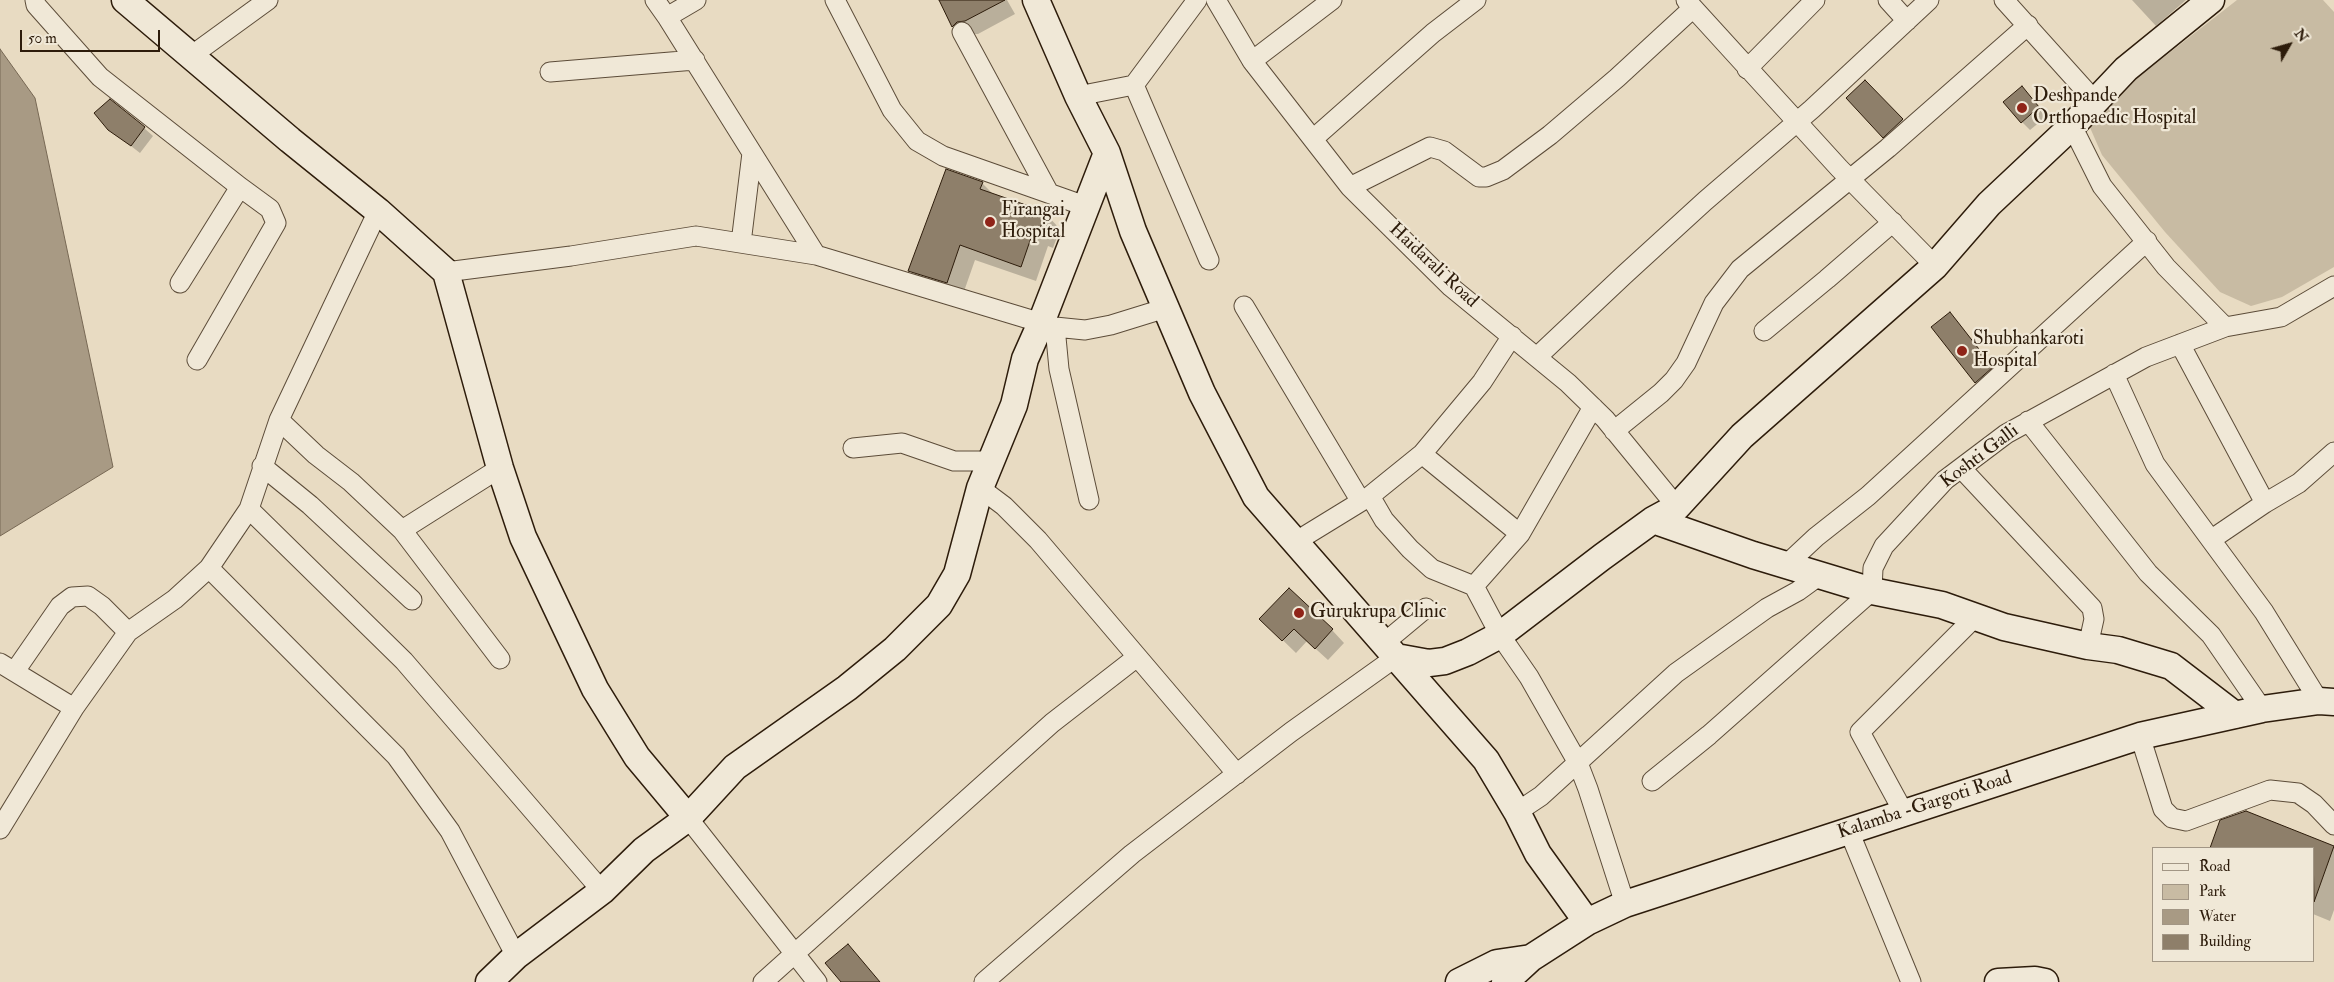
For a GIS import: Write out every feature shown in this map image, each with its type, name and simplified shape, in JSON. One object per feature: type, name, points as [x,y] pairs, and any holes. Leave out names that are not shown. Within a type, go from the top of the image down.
[{"type":"street","points":[[35,0],[36,5],[100,77],[270,209],[276,223],[197,360]]},
{"type":"street","points":[[125,0],[378,211],[446,272],[500,468],[523,537],[595,690],[637,757],[688,818],[817,982]]},
{"type":"street","points":[[191,56],[268,0]]},
{"type":"street","points":[[654,0],[695,60],[816,255]]},
{"type":"street","points":[[667,17],[696,0]]},
{"type":"street","points":[[835,0],[892,110],[917,141],[943,156],[1085,206]]},
{"type":"street","points":[[1036,0],[1078,96],[1107,153],[1133,231],[1202,393],[1256,497],[1486,760],[1518,812],[1538,854],[1587,922]]},
{"type":"street","points":[[1078,96],[1134,85],[1197,0]]},
{"type":"street","name":"Haidarali Road","points":[[1216,0],[1252,61],[1350,187],[1451,286],[1538,356],[1593,407],[1677,507]]},
{"type":"street","points":[[1252,61],[1332,0]]},
{"type":"street","points":[[1313,139],[1434,33],[1476,0]]},
{"type":"street","points":[[1747,69],[1815,0]]},
{"type":"street","points":[[1888,0],[1907,21]]},
{"type":"street","points":[[1538,356],[1671,231],[1797,122],[1929,0]]},
{"type":"street","points":[[2004,0],[2094,100]]},
{"type":"street","points":[[1390,650],[1429,663],[1445,661],[1468,652],[1500,635],[1544,600],[1654,520],[1677,507],[1742,436],[1936,266],[1989,204],[2072,126],[2094,100],[2126,69],[2211,0]]},
{"type":"street","points":[[1350,187],[1430,147],[1444,151],[1479,177],[1493,175],[1503,170],[1580,110],[1690,4],[1747,69],[1762,82],[1850,179],[1936,266]]},
{"type":"street","points":[[1614,432],[1662,393],[1674,380],[1686,363],[1714,303],[1740,269],[1850,179],[2028,25]]},
{"type":"street","points":[[962,32],[1049,193]]},
{"type":"street","points":[[550,72],[695,60]]},
{"type":"street","points":[[1134,85],[1209,260]]},
{"type":"street","points":[[2072,126],[2102,186],[2147,240],[2166,267],[2225,327]]},
{"type":"street","points":[[741,243],[752,153]]},
{"type":"street","points":[[489,982],[516,956],[602,891],[644,850],[688,818],[735,767],[847,688],[895,649],[939,604],[957,574],[980,488],[993,461],[1014,405],[1024,359],[1048,325],[1085,206],[1107,153]]},
{"type":"street","points":[[180,283],[240,187]]},
{"type":"street","points":[[0,830],[74,708],[128,632],[175,599],[209,568],[249,509],[279,420],[378,211]]},
{"type":"street","points":[[1764,330],[1893,222]]},
{"type":"street","points":[[446,272],[570,256],[696,236],[816,255],[1048,325],[1085,330],[1111,325],[1166,308]]},
{"type":"street","points":[[1786,564],[1816,537],[1868,496],[2147,240]]},
{"type":"street","name":"Koshti Galli","points":[[1872,590],[1873,568],[1884,546],[1945,480],[2006,434],[2146,357],[2225,327],[2281,317],[2334,286]]},
{"type":"street","points":[[1244,306],[1365,498],[1410,549],[1432,568],[1474,586],[1500,635],[1529,677],[1578,763],[1625,904]]},
{"type":"street","points":[[1048,325],[1089,500]]},
{"type":"street","points":[[1295,542],[1365,498],[1422,454],[1482,382],[1512,336]]},
{"type":"street","points":[[2180,344],[2265,503]]},
{"type":"street","points":[[2114,374],[2155,464],[2212,539],[2326,702]]},
{"type":"street","points":[[1474,586],[1520,534],[1593,407]]},
{"type":"street","points":[[279,420],[316,455],[351,482],[402,530],[500,659]]},
{"type":"street","points":[[2028,421],[2148,574],[2211,635],[2262,709]]},
{"type":"street","points":[[853,448],[902,443],[954,462],[993,461]]},
{"type":"street","points":[[1422,454],[1520,534]]},
{"type":"street","points":[[2212,539],[2265,503],[2299,483],[2332,458]]},
{"type":"street","points":[[262,466],[310,506],[412,600]]},
{"type":"street","points":[[402,530],[500,468]]},
{"type":"street","points":[[1961,468],[2092,608],[2094,619],[2088,646]]},
{"type":"street","points":[[980,488],[1004,506],[1038,540],[1236,774]]},
{"type":"street","points":[[249,509],[404,661],[602,891]]},
{"type":"street","points":[[1654,520],[1820,575],[1872,590],[1942,605],[2004,627],[2088,646],[2118,650],[2171,666],[2235,715]]},
{"type":"street","points":[[209,568],[396,756],[450,831],[516,956]]},
{"type":"street","points":[[1518,812],[1541,796],[1676,673],[1759,613],[1798,591],[1820,575]]},
{"type":"street","points":[[1652,781],[1710,735],[1872,590]]},
{"type":"street","points":[[74,708],[7,667],[60,606],[72,597],[88,596],[102,606],[128,632]]},
{"type":"street","points":[[984,982],[1132,854],[1236,774],[1390,650],[1426,608]]},
{"type":"street","points":[[1904,813],[1860,732],[1975,617]]},
{"type":"street","points":[[763,982],[1052,723],[1137,657]]},
{"type":"street","name":"Kalamba -Gargoti Road","points":[[1505,982],[1531,958],[1587,922],[1625,904],[2140,736],[2262,709],[2326,702]]},
{"type":"street","points":[[2140,736],[2163,809],[2172,818],[2186,821],[2270,790],[2298,793],[2314,804],[2334,825]]},
{"type":"street","points":[[1849,831],[1911,982]]},
{"type":"street","name":"Kalamba -Gargoti Road","points":[[1459,982],[1497,963],[1531,958]]},
{"type":"street","points":[[1998,982],[2035,980],[2045,982]]},
{"type":"green space","points":[[2237,0],[2323,0],[2334,12],[2334,267],[2282,297],[2251,306],[2220,292],[2165,232],[2102,155],[2088,123],[2132,82]]},
{"type":"water","points":[[0,49],[35,98],[113,467],[0,536]]},
{"type":"building","points":[[939,0],[1005,0],[965,21],[957,22],[952,27]]},
{"type":"building","points":[[1865,80],[1903,119],[1883,138],[1846,98]]},
{"type":"building","points":[[2022,86],[2039,107],[2021,123],[2003,102]]},
{"type":"building","points":[[110,99],[145,127],[131,146],[108,130],[94,113]]},
{"type":"building","points":[[946,169],[983,182],[980,189],[1046,212],[1038,234],[1033,232],[1021,267],[960,245],[947,283],[908,271]]},
{"type":"building","points":[[1950,312],[1993,367],[1975,383],[1931,327]]},
{"type":"building","points":[[1289,588],[1333,629],[1315,649],[1294,629],[1282,641],[1259,619]]},
{"type":"building","points":[[2246,811],[2334,846],[2314,902],[2314,847],[2210,847],[2220,820]]},
{"type":"building","points":[[848,944],[880,982],[841,982],[825,963]]},
{"type":"place","name":"Deshpande Orthopaedic Hospital","points":[[2022,108]]},
{"type":"place","name":"Firangai Hospital","points":[[990,222]]},
{"type":"place","name":"Shubhankaroti Hospital","points":[[1962,351]]},
{"type":"place","name":"Gurukrupa Clinic","points":[[1299,613]]}]
